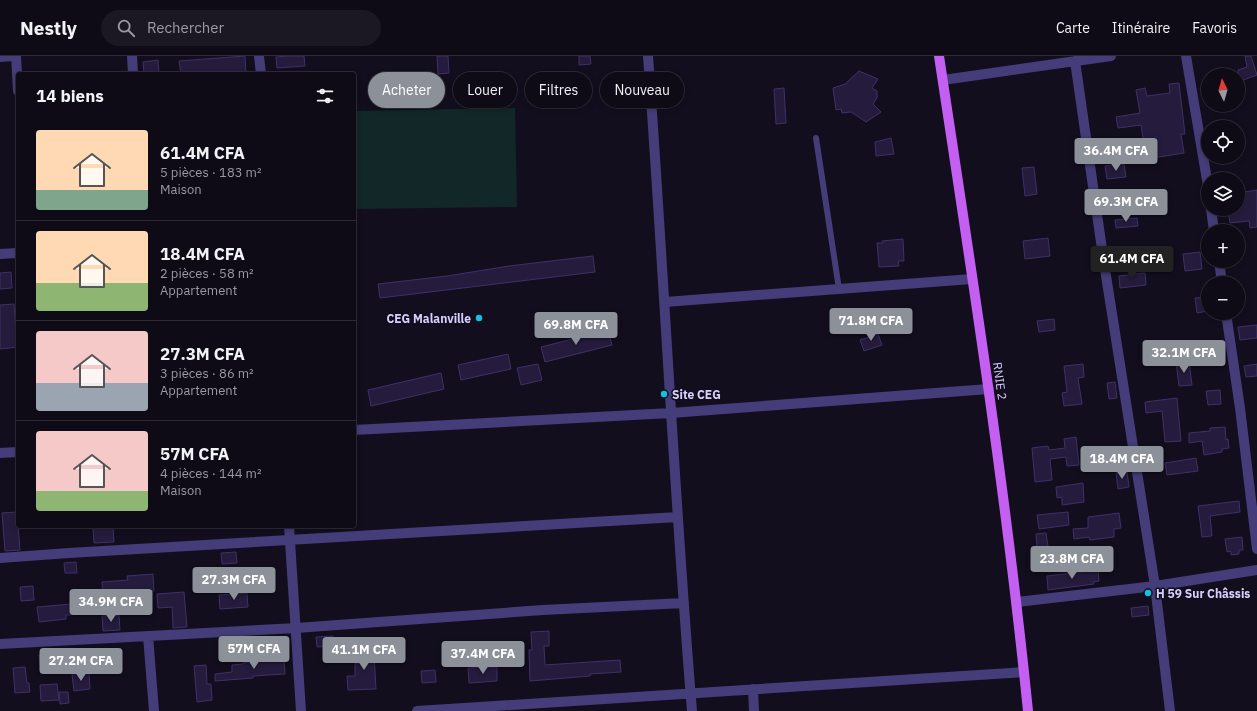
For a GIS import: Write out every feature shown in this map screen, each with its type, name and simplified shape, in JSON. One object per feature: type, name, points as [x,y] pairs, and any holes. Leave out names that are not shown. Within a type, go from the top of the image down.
[{"type":"main road","name":"RNIE 2","points":[[939,56],[989,389],[1028,711]]},
{"type":"street","points":[[0,57],[13,56]]},
{"type":"street","points":[[16,56],[17,72]]},
{"type":"street","points":[[132,56],[133,72]]},
{"type":"street","points":[[259,56],[260,72]]},
{"type":"street","points":[[648,56],[692,711]]},
{"type":"street","points":[[943,80],[1111,56]]},
{"type":"street","points":[[1186,56],[1206,172]]},
{"type":"street","points":[[1075,61],[1104,263],[1156,586],[1170,711]]},
{"type":"street","points":[[0,254],[16,253]]},
{"type":"street","points":[[665,302],[972,279]]},
{"type":"street","points":[[1227,320],[1240,408],[1257,549]]},
{"type":"street","points":[[356,430],[671,413],[989,389]]},
{"type":"street","points":[[0,453],[16,452]]},
{"type":"street","points":[[0,558],[678,517]]},
{"type":"street","points":[[289,528],[301,711]]},
{"type":"street","points":[[1016,602],[1156,586],[1257,570]]},
{"type":"street","points":[[0,644],[296,628],[543,610],[684,603]]},
{"type":"street","points":[[148,636],[154,711]]},
{"type":"street","points":[[417,711],[1024,672]]},
{"type":"street","points":[[752,689],[754,711]]},
{"type":"lane","points":[[816,138],[839,289]]},
{"type":"green space","points":[[515,108],[517,207],[356,209],[356,111]]},
{"type":"building","points":[[245,56],[246,72],[181,72],[179,61]]},
{"type":"building","points":[[304,56],[305,66],[277,68],[276,57]]},
{"type":"building","points":[[437,56],[448,56],[449,73],[438,72]]},
{"type":"building","points":[[579,56],[590,56],[591,64],[579,65]]},
{"type":"building","points":[[1245,56],[1251,56],[1257,75],[1245,79],[1244,68],[1247,67]]},
{"type":"building","points":[[158,60],[159,72],[144,72],[143,62]]},
{"type":"building","points":[[859,71],[878,79],[872,88],[877,91],[877,98],[873,104],[881,112],[866,122],[851,112],[842,113],[841,109],[836,110],[833,88],[845,84]]},
{"type":"building","points":[[1179,83],[1185,134],[1181,134],[1184,153],[1146,159],[1141,125],[1118,128],[1116,117],[1140,113],[1136,90],[1145,88],[1147,96],[1170,93],[1169,84]]},
{"type":"building","points":[[784,88],[786,123],[776,124],[774,89]]},
{"type":"building","points":[[891,138],[894,154],[876,156],[875,142]]},
{"type":"building","points":[[1124,164],[1126,177],[1107,179],[1105,166]]},
{"type":"building","points":[[1034,167],[1037,194],[1025,196],[1022,168]]},
{"type":"building","points":[[1257,190],[1257,227],[1250,228],[1249,221],[1230,223],[1229,216],[1245,216],[1245,192]]},
{"type":"building","points":[[1114,198],[1115,209],[1103,210],[1102,200]]},
{"type":"building","points":[[1137,218],[1138,226],[1116,228],[1115,220]]},
{"type":"building","points":[[1048,238],[1050,256],[1025,259],[1023,241]]},
{"type":"building","points":[[903,239],[904,261],[898,261],[899,266],[879,267],[877,243],[883,243],[882,241]]},
{"type":"building","points":[[1158,247],[1159,255],[1150,256],[1151,264],[1142,265],[1140,249]]},
{"type":"building","points":[[1200,252],[1202,269],[1185,271],[1183,254]]},
{"type":"building","points":[[593,256],[595,272],[380,298],[378,284]]},
{"type":"building","points":[[11,272],[12,288],[0,289],[0,273]]},
{"type":"building","points":[[1145,273],[1146,285],[1120,288],[1119,276]]},
{"type":"building","points":[[1195,298],[1201,298],[1201,312],[1197,313]]},
{"type":"building","points":[[14,304],[16,347],[0,349],[0,305]]},
{"type":"building","points":[[1054,319],[1055,330],[1039,332],[1037,321]]},
{"type":"building","points":[[1257,325],[1257,338],[1240,340],[1238,327]]},
{"type":"building","points":[[608,330],[612,345],[545,362],[541,347]]},
{"type":"building","points":[[878,334],[882,345],[864,351],[860,340]]},
{"type":"building","points":[[508,354],[511,369],[461,380],[458,365]]},
{"type":"building","points":[[1189,361],[1192,385],[1179,386],[1176,362]]},
{"type":"building","points":[[538,364],[542,380],[521,385],[517,368]]},
{"type":"building","points":[[1083,364],[1084,377],[1078,378],[1082,404],[1064,406],[1062,393],[1067,392],[1064,366]]},
{"type":"building","points":[[1257,364],[1257,376],[1246,377],[1244,366]]},
{"type":"building","points":[[441,373],[444,389],[371,406],[368,390]]},
{"type":"building","points":[[1115,382],[1117,398],[1109,399],[1107,383]]},
{"type":"building","points":[[1220,390],[1221,404],[1208,405],[1206,391]]},
{"type":"building","points":[[1177,398],[1181,441],[1165,442],[1162,411],[1146,413],[1145,402]]},
{"type":"building","points":[[1225,427],[1226,440],[1228,439],[1229,448],[1222,449],[1222,452],[1204,455],[1202,441],[1189,443],[1189,433],[1210,431],[1210,428]]},
{"type":"building","points":[[1076,437],[1079,465],[1067,466],[1066,457],[1050,459],[1052,480],[1035,482],[1032,448],[1048,446],[1049,450],[1065,448],[1064,439]]},
{"type":"building","points":[[1196,458],[1198,471],[1167,475],[1165,463]]},
{"type":"building","points":[[1127,472],[1129,487],[1118,489],[1116,473]]},
{"type":"building","points":[[1083,483],[1084,502],[1062,505],[1062,497],[1057,498],[1056,487]]},
{"type":"building","points":[[1239,501],[1240,512],[1210,516],[1212,536],[1202,537],[1198,506]]},
{"type":"building","points":[[16,512],[16,528],[18,528],[20,550],[5,551],[2,513]]},
{"type":"building","points":[[1068,512],[1069,525],[1039,529],[1037,515]]},
{"type":"building","points":[[1119,513],[1121,528],[1114,529],[1114,537],[1090,540],[1089,537],[1074,539],[1073,529],[1088,528],[1088,517]]},
{"type":"building","points":[[93,528],[113,528],[114,542],[94,543]]},
{"type":"building","points":[[1046,533],[1048,546],[1037,547],[1036,534]]},
{"type":"building","points":[[1242,537],[1243,550],[1239,550],[1239,554],[1231,555],[1231,551],[1227,552],[1225,539]]},
{"type":"building","points":[[236,552],[237,563],[222,564],[221,553]]},
{"type":"building","points":[[76,562],[77,573],[65,573],[64,563]]},
{"type":"building","points":[[1098,570],[1099,581],[1093,582],[1094,584],[1048,590],[1047,576]]},
{"type":"building","points":[[153,574],[154,591],[103,596],[102,582],[128,580],[127,576]]},
{"type":"building","points":[[217,576],[218,590],[202,591],[201,577]]},
{"type":"building","points":[[33,586],[34,600],[21,601],[20,587]]},
{"type":"building","points":[[184,592],[187,627],[173,628],[172,607],[158,608],[157,594]]},
{"type":"building","points":[[247,593],[248,607],[220,609],[219,595]]},
{"type":"building","points":[[83,603],[84,614],[66,615],[66,619],[39,622],[37,607]]},
{"type":"building","points":[[1148,606],[1149,615],[1132,617],[1131,608]]},
{"type":"building","points":[[119,615],[120,630],[103,631],[102,616]]},
{"type":"building","points":[[549,631],[549,646],[544,646],[545,665],[620,660],[621,672],[530,681],[529,650],[532,650],[531,632]]},
{"type":"building","points":[[333,636],[334,646],[317,647],[316,637]]},
{"type":"building","points":[[361,645],[375,645],[376,689],[348,690],[347,676],[355,676],[355,663],[362,663]]},
{"type":"building","points":[[55,654],[56,663],[40,665],[39,655]]},
{"type":"building","points":[[284,659],[285,674],[215,681],[215,674],[232,672],[232,665],[254,661]]},
{"type":"building","points":[[206,665],[207,684],[211,684],[212,700],[197,702],[194,666]]},
{"type":"building","points":[[25,667],[30,692],[15,693],[13,668]]},
{"type":"building","points":[[497,667],[497,681],[469,683],[468,668]]},
{"type":"building","points":[[435,670],[436,682],[422,683],[421,671]]},
{"type":"building","points":[[89,673],[90,689],[74,691],[72,674]]},
{"type":"building","points":[[57,684],[59,700],[41,701],[40,685]]},
{"type":"building","points":[[59,692],[68,692],[69,703],[60,704]]},
{"type":"place","name":"CEG Malanville","points":[[479,318]]},
{"type":"place","name":"Site CEG","points":[[664,394]]},
{"type":"place","name":"H 59 Sur Châssis","points":[[1148,593]]}]
